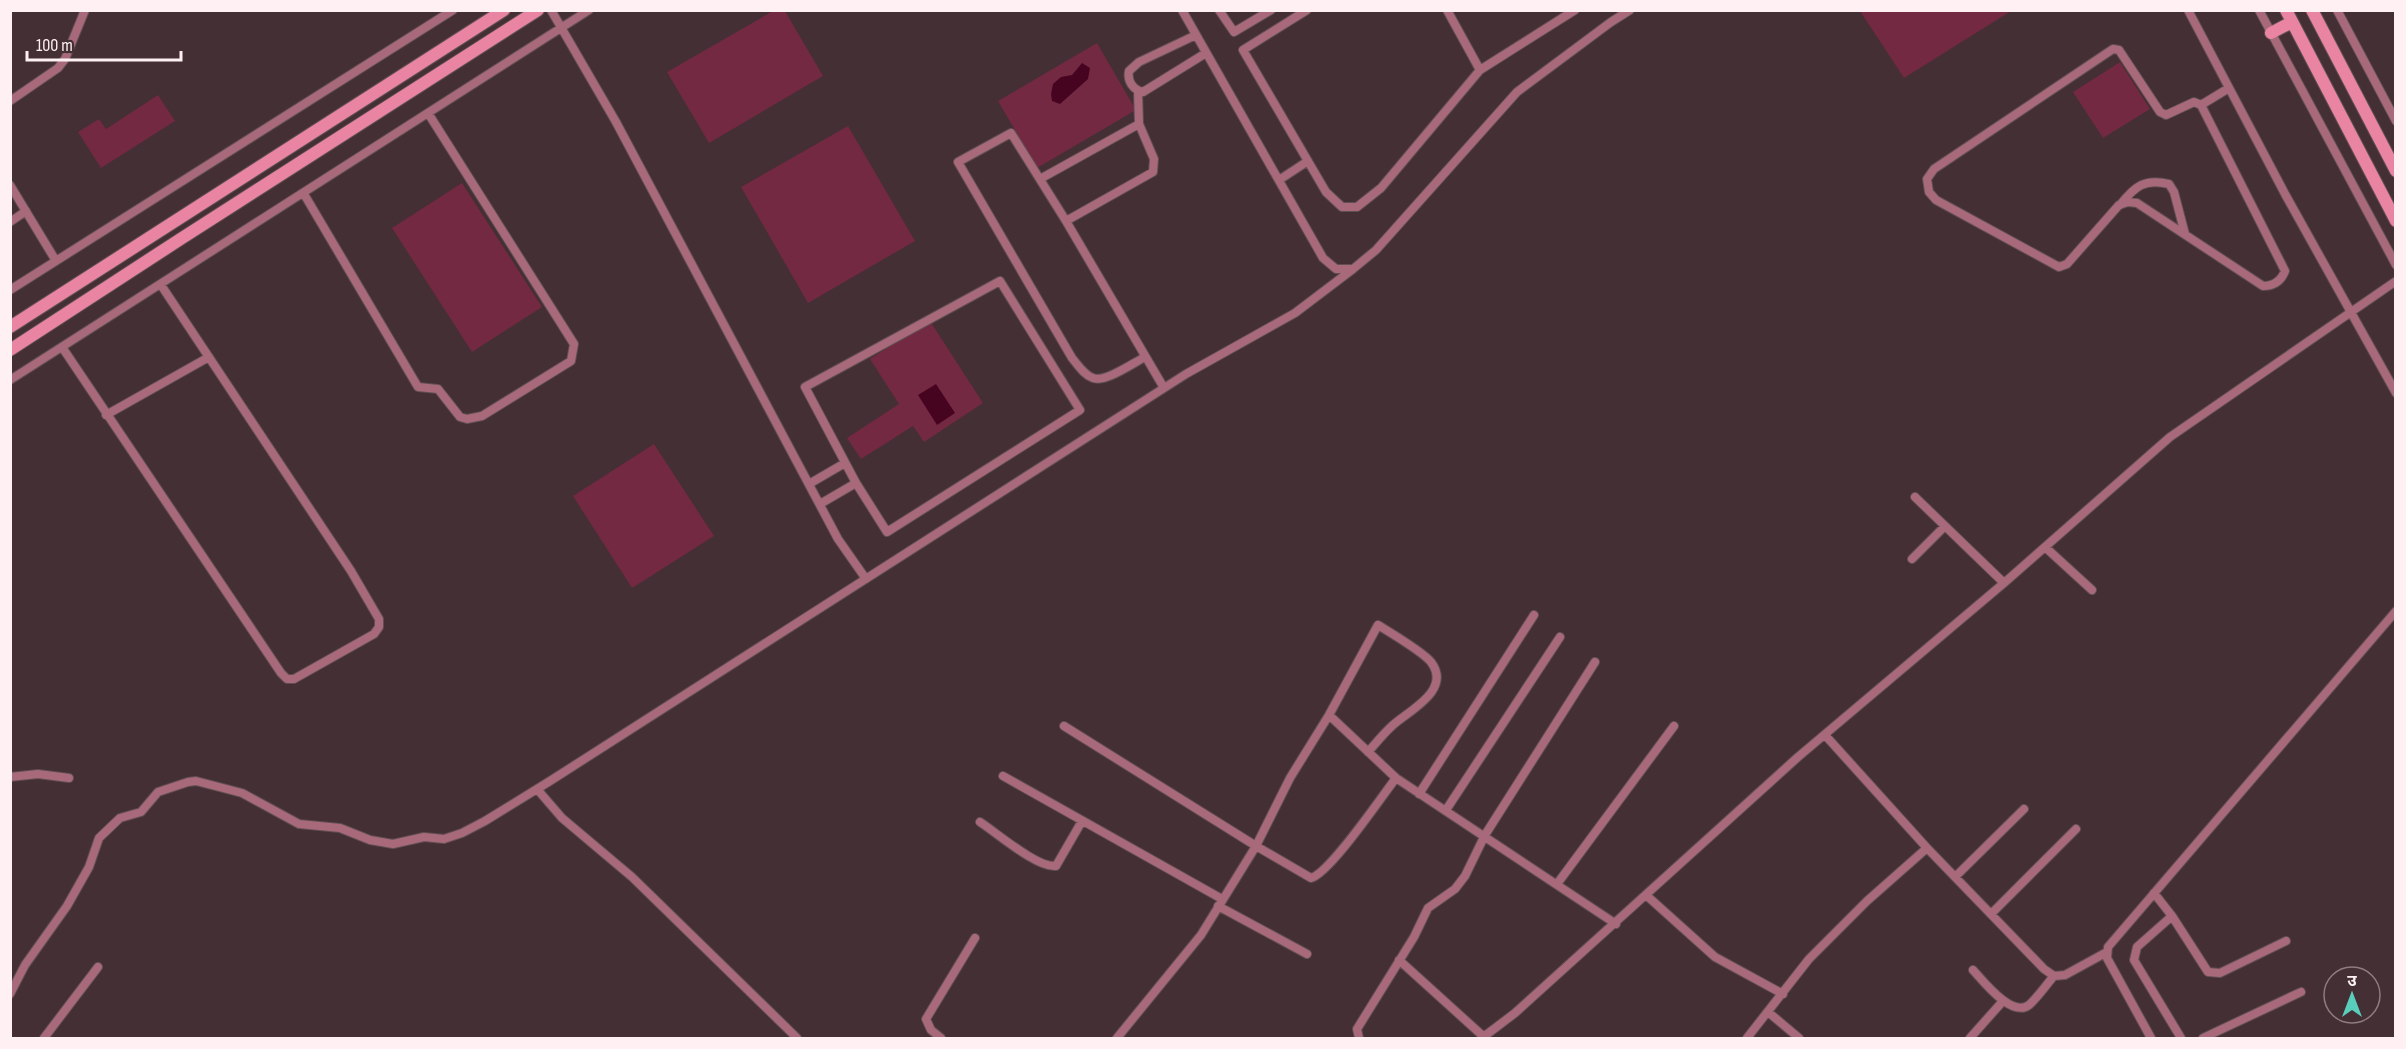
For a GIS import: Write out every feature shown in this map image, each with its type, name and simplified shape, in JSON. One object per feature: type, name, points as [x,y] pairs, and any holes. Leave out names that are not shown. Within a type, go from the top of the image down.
[{"type":"street","points":[[10,101],[58,68],[65,59],[85,10]]},
{"type":"street","points":[[10,290],[453,10]]},
{"type":"street","points":[[10,327],[504,10]]},
{"type":"street","points":[[10,350],[538,10]]},
{"type":"street","points":[[551,10],[616,122],[838,539],[866,579]]},
{"type":"street","points":[[10,380],[589,10]]},
{"type":"street","points":[[1182,10],[1323,258],[1336,269],[1353,269]]},
{"type":"street","points":[[1219,10],[1234,32],[1271,10]]},
{"type":"street","points":[[1307,10],[1243,50],[1326,192],[1342,207],[1357,207],[1381,188],[1480,70],[1575,10]]},
{"type":"street","points":[[1447,10],[1480,70]]},
{"type":"street","points":[[10,994],[29,959],[67,906],[84,876],[99,838],[120,818],[141,812],[158,792],[196,781],[242,794],[299,824],[340,828],[370,840],[393,844],[424,837],[444,839],[462,833],[537,789],[1164,388],[1295,313],[1376,250],[1517,92],[1630,10]]},
{"type":"street","points":[[2187,10],[2396,393]]},
{"type":"street","points":[[2259,10],[2396,265]]},
{"type":"street","points":[[2286,10],[2396,221]]},
{"type":"street","points":[[2313,10],[2396,171]]},
{"type":"street","points":[[2337,10],[2396,121]]},
{"type":"street","points":[[2271,33],[2292,22]]},
{"type":"street","points":[[1196,35],[1132,66],[1128,76],[1133,87],[1143,92],[1151,89],[1206,53]]},
{"type":"street","points":[[2120,205],[2128,202],[2137,203],[2264,286],[2271,286],[2282,278],[2285,271],[2201,105],[2194,102],[2166,115],[2160,112],[2119,50],[2113,49],[1934,169],[1927,179],[1929,192],[1936,200],[2059,267],[2067,264],[2130,192],[2140,185],[2155,181],[2169,184],[2175,192],[2185,234]]},
{"type":"street","points":[[2201,105],[2229,88]]},
{"type":"street","points":[[1066,221],[1153,172],[1154,159],[1139,124],[1138,91]]},
{"type":"street","points":[[304,194],[418,387],[438,389],[460,417],[467,419],[482,416],[571,361],[574,344],[428,114]]},
{"type":"street","points":[[1040,179],[1139,124]]},
{"type":"street","points":[[1145,357],[1103,380],[1085,373],[1072,358],[958,162],[1011,133],[1066,221],[1164,388]]},
{"type":"street","points":[[1279,180],[1308,161]]},
{"type":"street","points":[[10,185],[56,261]]},
{"type":"street","points":[[10,222],[26,211]]},
{"type":"street","points":[[1000,281],[1080,410],[887,532],[856,483],[806,387],[1000,281]]},
{"type":"street","points":[[1399,960],[1483,1038],[1515,1014],[1616,924],[1797,758],[2004,583],[2170,437],[2396,281]]},
{"type":"street","points":[[62,347],[287,679],[294,679],[304,674],[374,634],[379,627],[379,620],[351,572],[161,285]]},
{"type":"street","points":[[106,415],[209,357]]},
{"type":"street","points":[[809,484],[845,463]]},
{"type":"street","points":[[819,504],[856,483]]},
{"type":"street","points":[[1916,497],[2004,583]]},
{"type":"street","points":[[1912,559],[1945,526]]},
{"type":"street","points":[[2045,547],[2092,590]]},
{"type":"street","points":[[2151,1038],[2107,958],[2108,947],[2396,611]]},
{"type":"street","points":[[1419,794],[1534,615]]},
{"type":"street","points":[[1117,1038],[1201,935],[1257,846],[1290,778],[1329,715],[1378,625],[1430,661],[1436,672],[1436,681],[1432,693],[1392,726],[1368,752]]},
{"type":"street","points":[[1446,810],[1560,637]]},
{"type":"street","points":[[1359,1038],[1357,1029],[1414,937],[1428,908],[1455,889],[1465,876],[1485,835],[1595,662]]},
{"type":"street","points":[[1329,715],[1396,778],[1616,924]]},
{"type":"street","points":[[1064,726],[1308,878],[1316,877],[1333,860],[1396,778]]},
{"type":"street","points":[[1557,884],[1674,726]]},
{"type":"street","points":[[1825,735],[1927,848],[2044,969],[2054,976],[2065,975],[2107,952]]},
{"type":"street","points":[[10,777],[38,774],[69,778]]},
{"type":"street","points":[[1003,776],[1306,954]]},
{"type":"street","points":[[537,789],[562,818],[632,877],[796,1038]]},
{"type":"street","points":[[1955,877],[2024,809]]},
{"type":"street","points":[[980,822],[1039,862],[1056,866],[1082,821]]},
{"type":"street","points":[[1990,914],[2076,829]]},
{"type":"street","points":[[1747,1038],[1809,959],[1867,901],[1927,848]]},
{"type":"street","points":[[2154,893],[2172,916],[2208,972],[2214,974],[2286,941]]},
{"type":"street","points":[[1646,895],[1715,957],[1783,994]]},
{"type":"street","points":[[2172,916],[2137,947],[2134,960],[2181,1038]]},
{"type":"street","points":[[941,1038],[931,1030],[926,1019],[975,938]]},
{"type":"street","points":[[44,1038],[98,967]]},
{"type":"street","points":[[1973,970],[2003,1000],[2016,1009],[2029,1005],[2054,976]]},
{"type":"street","points":[[2203,1038],[2301,992]]},
{"type":"street","points":[[1970,1038],[2003,1000]]},
{"type":"street","points":[[1768,1012],[1800,1038]]},
{"type":"shaded area","points":[[773,11],[785,11],[823,76],[709,143],[667,72]]},
{"type":"shaded area","points":[[1860,11],[2011,11],[1904,78]]},
{"type":"shaded area","points":[[1097,43],[1136,110],[1037,168],[998,101]]},
{"type":"shaded area","points":[[2120,62],[2150,109],[2103,138],[2073,92]]},
{"type":"shaded area","points":[[1082,63],[1090,68],[1088,79],[1060,104],[1052,101],[1053,84],[1061,77],[1072,75]]},
{"type":"shaded area","points":[[158,95],[175,121],[101,168],[78,132],[99,119],[106,129]]},
{"type":"shaded area","points":[[848,126],[915,241],[808,303],[741,187]]},
{"type":"shaded area","points":[[462,183],[542,307],[472,352],[392,228]]},
{"type":"shaded area","points":[[930,321],[983,403],[924,442],[913,426],[861,459],[847,438],[899,404],[870,359]]},
{"type":"shaded area","points":[[936,384],[955,413],[937,425],[918,395]]},
{"type":"shaded area","points":[[654,444],[714,536],[632,588],[573,496]]}]
